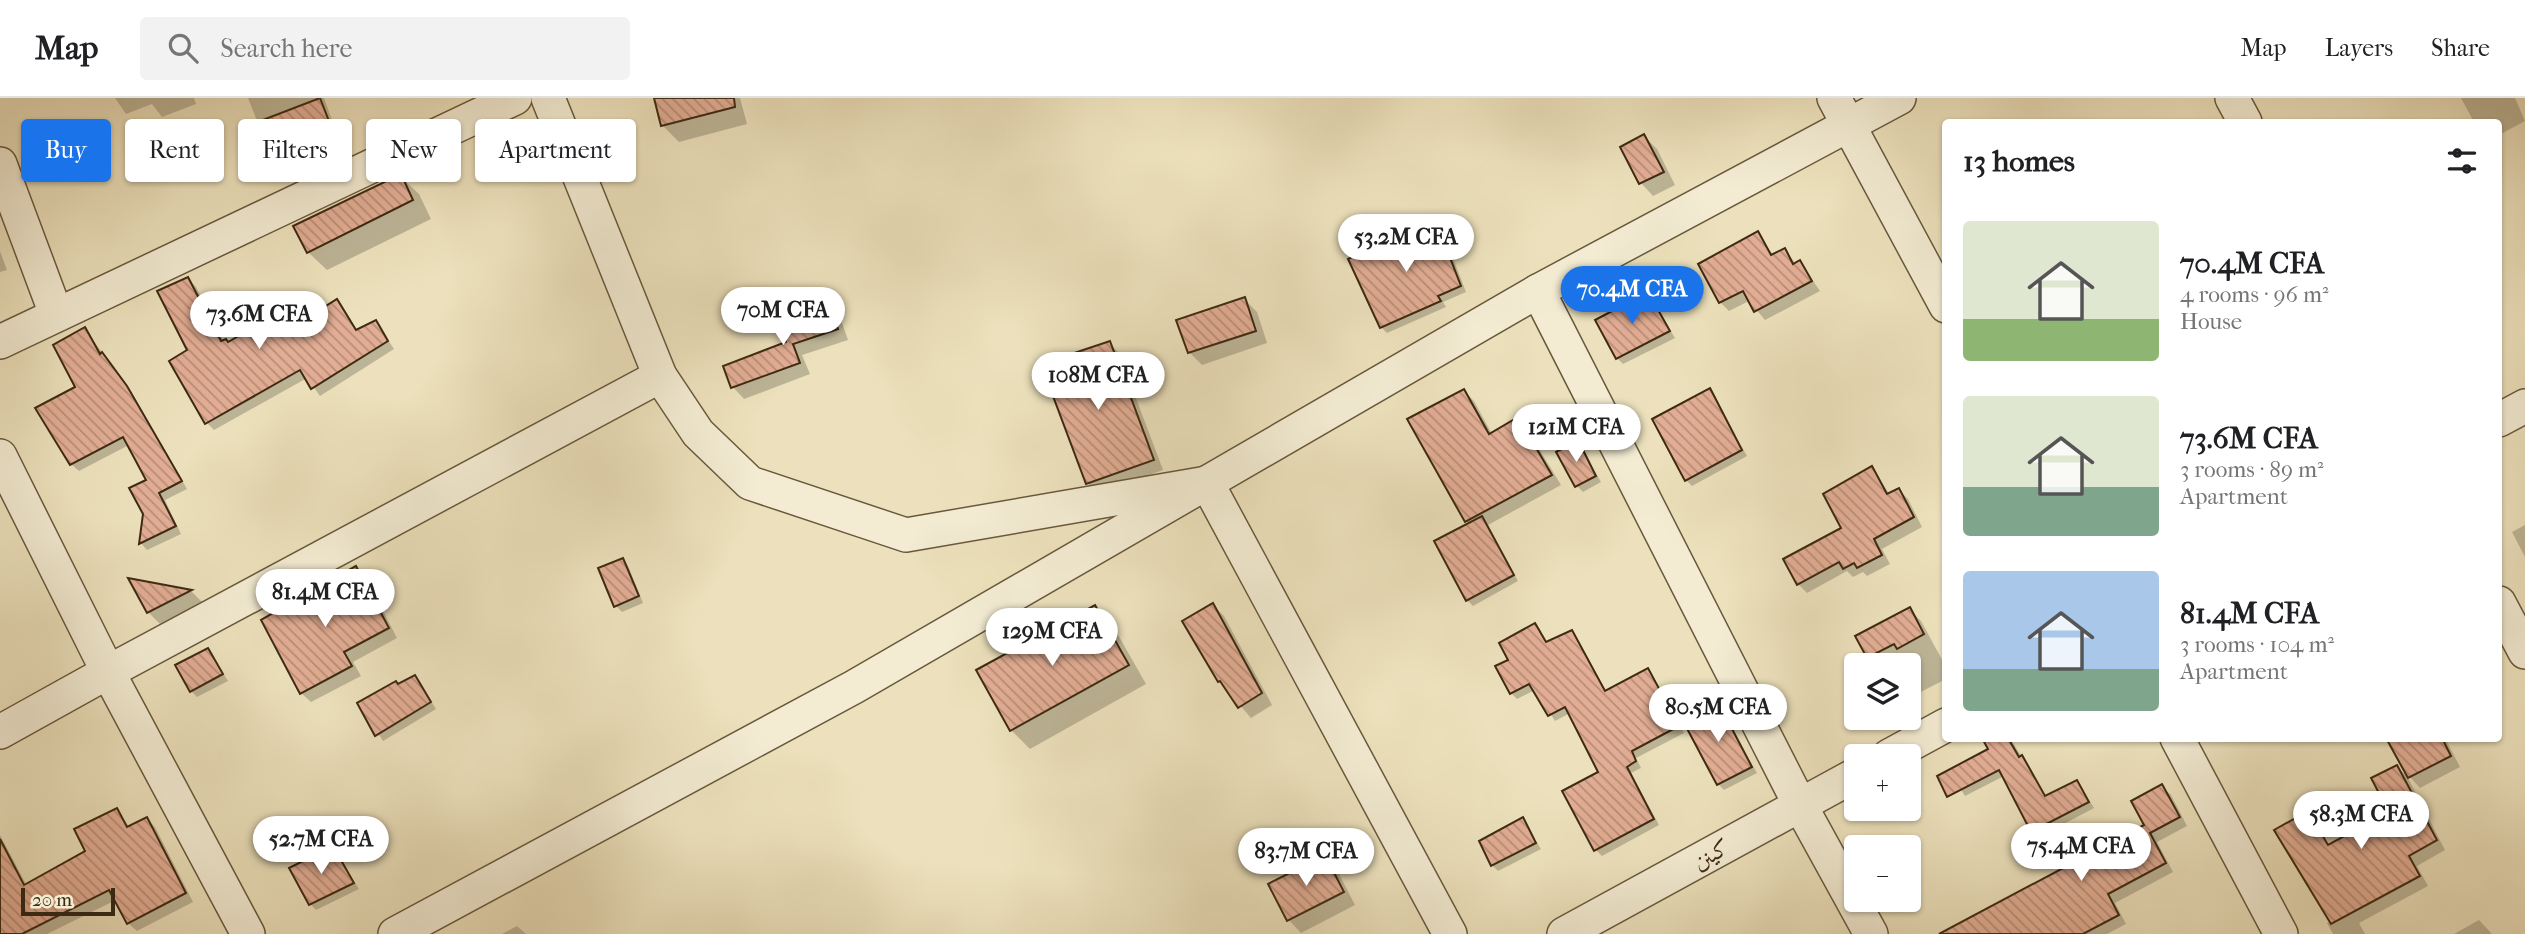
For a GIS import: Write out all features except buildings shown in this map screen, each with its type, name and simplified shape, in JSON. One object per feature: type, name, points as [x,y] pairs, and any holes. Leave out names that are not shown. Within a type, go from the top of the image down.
[{"type":"street","points":[[0,342],[515,98]]},
{"type":"street","points":[[548,98],[660,376],[698,433],[750,484],[906,535],[1206,483]]},
{"type":"street","points":[[396,934],[854,687],[1538,292],[1841,111],[1899,98]]},
{"type":"street","points":[[2232,98],[2243,119]]},
{"type":"street","points":[[1841,111],[1942,299]]},
{"type":"street","points":[[0,164],[56,314]]},
{"type":"street","points":[[1538,292],[1800,805],[1871,934]]},
{"type":"street","points":[[0,732],[660,376]]},
{"type":"street","points":[[2502,418],[2525,406]]},
{"type":"street","points":[[0,456],[108,672],[248,934]]},
{"type":"street","points":[[1206,483],[1450,934]]},
{"type":"street","points":[[2502,609],[2525,652]]},
{"type":"street","points":[[1911,744],[1942,727]]},
{"type":"street","points":[[2179,742],[2281,934]]},
{"type":"street","name":"كينن","points":[[1564,934],[1844,781]]}]
